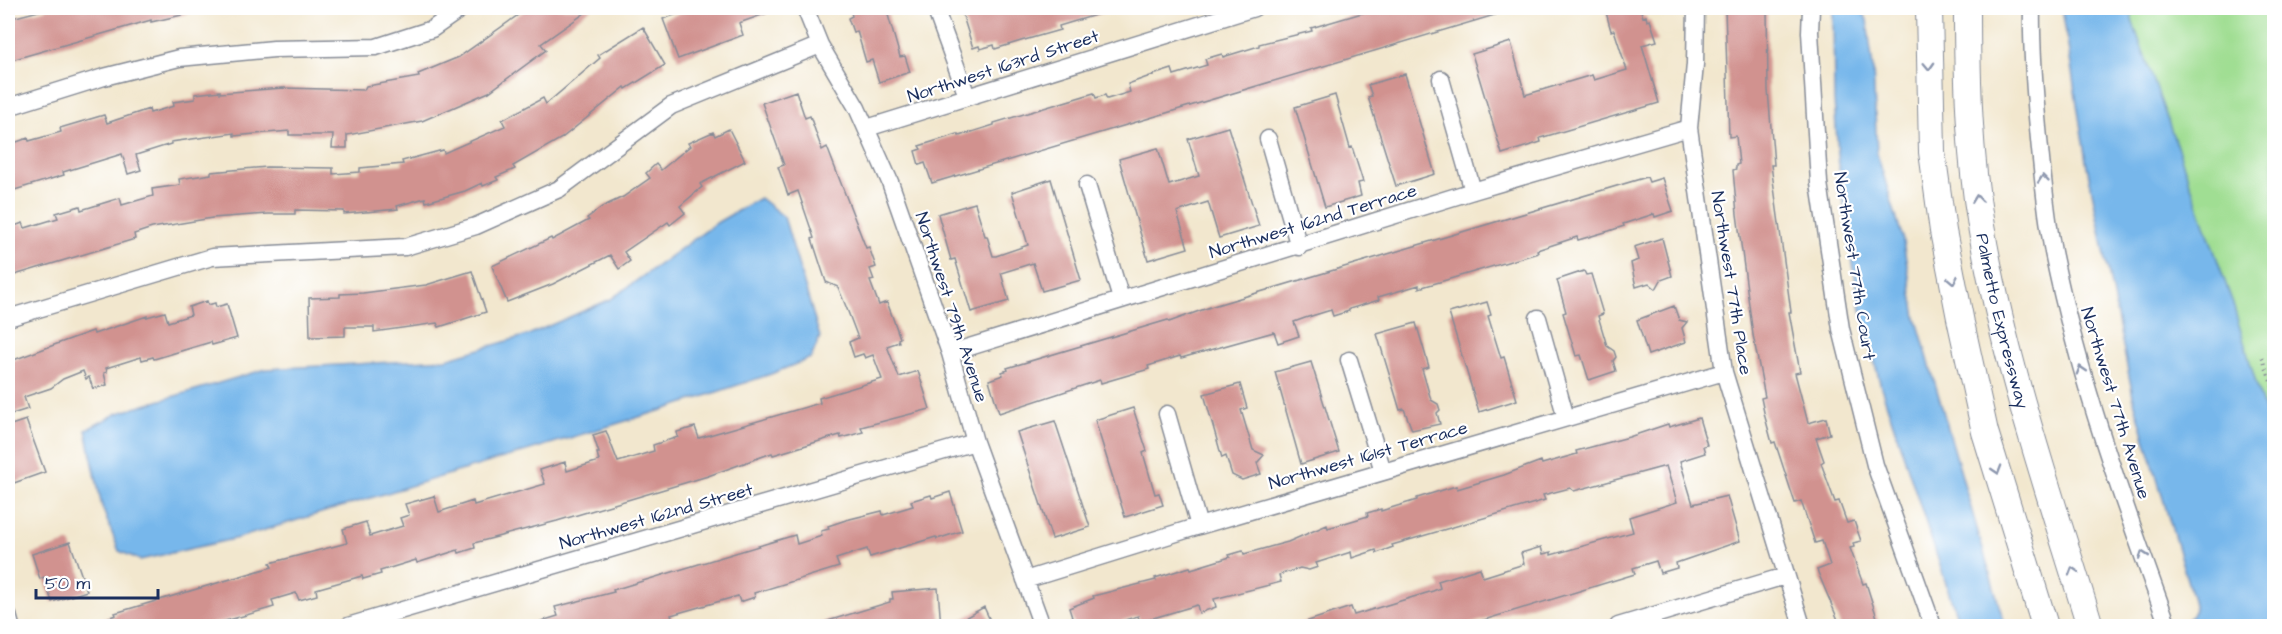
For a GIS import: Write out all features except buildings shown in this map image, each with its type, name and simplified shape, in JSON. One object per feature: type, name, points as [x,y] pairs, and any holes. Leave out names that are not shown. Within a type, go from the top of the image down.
[{"type":"highway","points":[[1929,8],[1932,152],[1943,231],[1960,323],[1985,432],[2045,627]]},
{"type":"highway","name":"Palmetto Expressway","points":[[1967,8],[1971,144],[1981,225],[1999,313],[2025,413],[2090,627]]},
{"type":"street","points":[[8,107],[104,77],[179,58],[274,49],[376,47],[432,29],[462,8]]},
{"type":"street","name":"Northwest 79th Avenue","points":[[805,8],[820,45],[867,128],[890,182],[950,352],[975,442],[1042,627]]},
{"type":"street","points":[[935,8],[967,96]]},
{"type":"street","name":"Northwest 163rd Street","points":[[867,128],[1254,8]]},
{"type":"street","name":"Northwest 77th Place","points":[[1696,8],[1695,64],[1689,128],[1724,372],[1802,627]]},
{"type":"street","name":"Northwest 77th Court","points":[[1811,8],[1810,32],[1820,183],[1841,329],[1875,465],[1933,627]]},
{"type":"street","name":"Northwest 77th Avenue","points":[[2032,8],[2034,78],[2043,182],[2053,251],[2082,373],[2168,627]]},
{"type":"street","points":[[8,318],[212,257],[405,247],[476,226],[559,189],[671,106],[820,45]]},
{"type":"street","points":[[1441,79],[1473,191]]},
{"type":"street","name":"Northwest 162nd Terrace","points":[[950,352],[1473,191],[1689,128]]},
{"type":"street","points":[[1268,139],[1299,246]]},
{"type":"street","points":[[1087,185],[1121,299]]},
{"type":"street","points":[[1538,318],[1566,417]]},
{"type":"street","points":[[1349,360],[1383,471]]},
{"type":"street","name":"Northwest 161st Terrace","points":[[1025,580],[1198,526],[1724,372]]},
{"type":"street","points":[[1167,414],[1198,526]]},
{"type":"street","name":"Northwest 162nd Street","points":[[348,627],[975,442]]},
{"type":"street","points":[[1618,627],[1785,576]]},
{"type":"street","points":[[8,615],[11,627]]},
{"type":"path","points":[[2262,357],[2274,392]]},
{"type":"green space","points":[[2126,8],[2274,8],[2274,483]]},
{"type":"water","points":[[1833,8],[1861,8],[1867,20],[1873,68],[1877,154],[1902,236],[1916,317],[2005,626],[1960,626],[1881,387],[1859,300],[1839,167],[1834,100]]},
{"type":"water","points":[[2062,8],[2132,8],[2132,20],[2232,301],[2274,444],[2274,626],[2169,626],[2187,621],[2195,610],[2134,401],[2086,161]]},
{"type":"water","points":[[760,198],[784,217],[820,337],[811,358],[771,374],[669,408],[238,538],[140,560],[119,551],[102,507],[86,430],[118,413],[266,369],[446,359],[528,335],[611,299],[718,222]]}]
